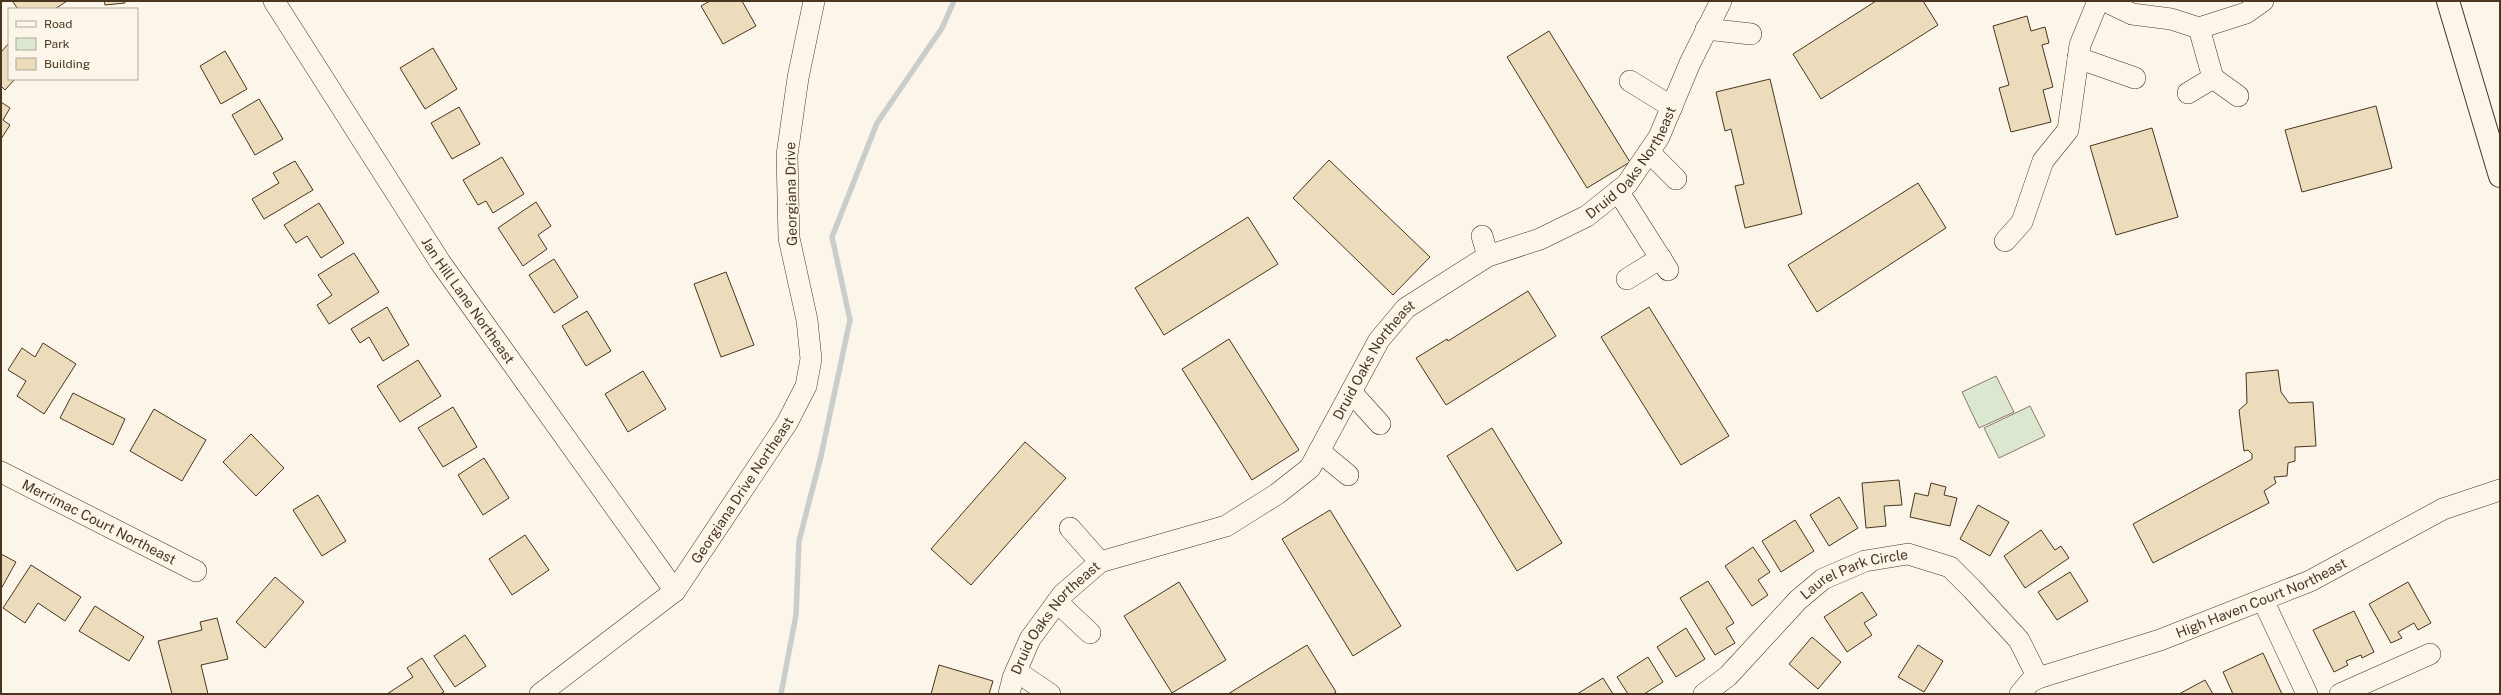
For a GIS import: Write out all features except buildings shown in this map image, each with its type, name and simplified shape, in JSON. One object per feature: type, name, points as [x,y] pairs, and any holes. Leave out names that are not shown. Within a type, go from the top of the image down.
[{"type":"main road","points":[[2448,1],[2500,176]]},
{"type":"street","name":"Jan Hill Lane Northeast","points":[[274,1],[440,262],[674,591]]},
{"type":"street","name":"Georgiana Drive","points":[[806,386],[811,359],[807,320],[789,238],[787,155],[798,78],[814,1]]},
{"type":"street","name":"Druid Oaks Northeast","points":[[1009,694],[1016,671],[1030,640],[1063,594],[1100,562],[1226,526],[1277,494],[1310,468],[1379,340],[1406,308],[1488,256],[1540,238],[1587,216],[1627,184],[1659,137],[1706,29],[1721,1]]},
{"type":"street","points":[[2005,242],[2022,222],[2043,162],[2068,130],[2080,45],[2098,1]]},
{"type":"street","points":[[2105,1],[2132,14],[2171,19],[2199,28],[2246,13],[2263,1]]},
{"type":"street","points":[[2199,28],[2213,78],[2238,96]]},
{"type":"street","points":[[1706,29],[1750,34]]},
{"type":"street","points":[[2078,58],[2135,78]]},
{"type":"street","points":[[2188,93],[2213,78]]},
{"type":"street","points":[[1630,81],[1672,107]]},
{"type":"street","points":[[1649,152],[1676,179]]},
{"type":"street","points":[[1618,191],[1664,264],[1627,279]]},
{"type":"street","points":[[1482,236],[1488,256]]},
{"type":"street","name":"Georgiana Drive Northeast","points":[[540,694],[674,591],[787,423],[806,386]]},
{"type":"street","points":[[1351,392],[1380,424]]},
{"type":"street","points":[[1319,451],[1348,475]]},
{"type":"street","name":"Merrimac Court Northeast","points":[[1,472],[196,571]]},
{"type":"street","name":"High Haven Court Northeast","points":[[2020,694],[2030,682],[2038,678],[2160,640],[2310,581],[2443,509],[2500,490]]},
{"type":"street","points":[[1070,528],[1100,562]]},
{"type":"street","name":"Laurel Park Circle","points":[[1704,694],[1728,676],[1798,600],[1823,579],[1865,561],[1908,554],[1950,567],[2019,640],[2038,678]]},
{"type":"street","points":[[2263,600],[2307,694]]},
{"type":"street","points":[[1057,602],[1090,633]]},
{"type":"street","points":[[2340,694],[2430,654]]},
{"type":"street","points":[[1016,671],[1050,694]]},
{"type":"green space","points":[[1996,376],[2014,412],[1979,428],[1962,392]]},
{"type":"green space","points":[[2030,406],[2045,436],[1999,458],[1984,428]]},
{"type":"waterway","points":[[781,694],[796,615],[799,541],[821,456],[850,320],[832,237],[877,123],[942,28],[954,1]]}]
